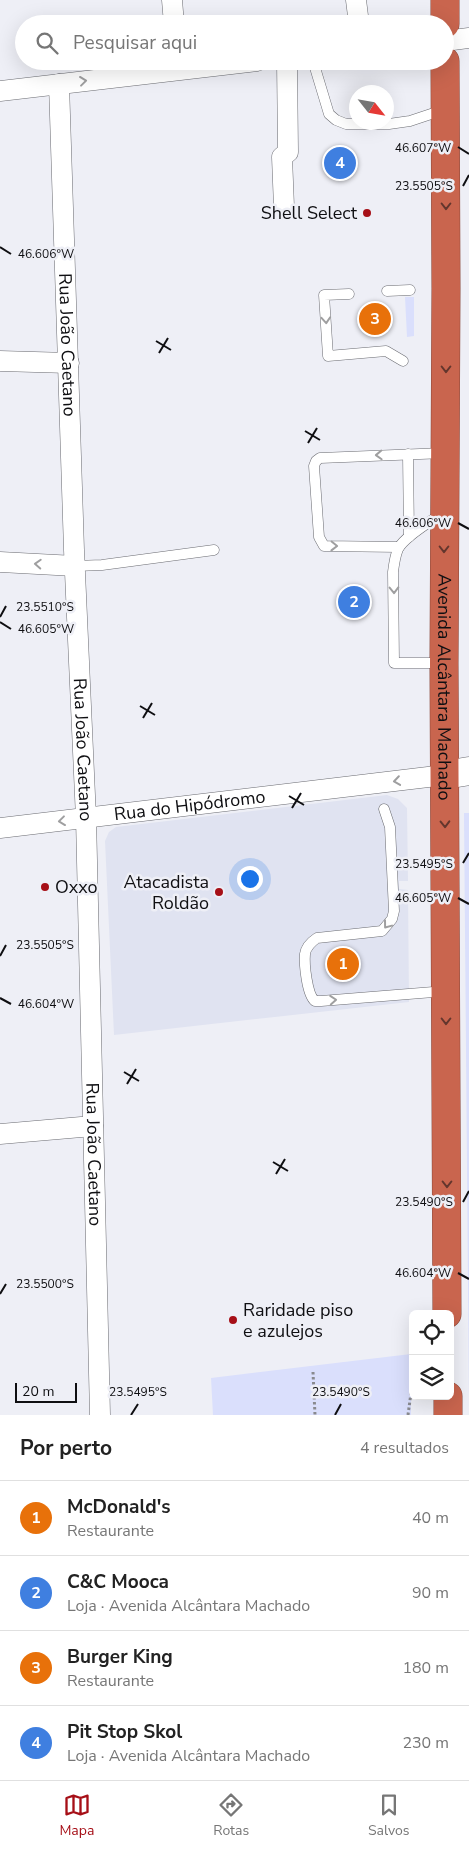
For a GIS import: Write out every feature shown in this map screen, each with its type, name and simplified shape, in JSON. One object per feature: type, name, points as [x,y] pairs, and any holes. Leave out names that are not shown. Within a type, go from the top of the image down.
[{"type":"highway","points":[[445,15],[446,0]]},
{"type":"highway","name":"Avenida Alcântara Machado","points":[[445,70],[446,453],[444,663],[457,773],[446,991],[447,1310]]},
{"type":"highway","points":[[448,1400],[448,1415]]},
{"type":"street","points":[[172,0],[173,15]]},
{"type":"street","points":[[356,0],[358,15]]},
{"type":"street","points":[[454,40],[469,38]]},
{"type":"street","points":[[1,86],[59,84],[152,70]]},
{"type":"street","points":[[284,207],[282,157],[288,152],[287,70]]},
{"type":"street","name":"Rua João Caetano","points":[[59,84],[75,566],[86,818],[100,1415]]},
{"type":"street","points":[[0,361],[69,363]]},
{"type":"street","points":[[0,562],[75,566]]},
{"type":"street","name":"Rua do Hipódromo","points":[[0,828],[457,773]]},
{"type":"street","points":[[0,1134],[93,1126]]},
{"type":"lane","points":[[316,70],[329,114],[336,120],[346,124],[389,124],[410,121],[446,109]]},
{"type":"lane","points":[[387,291],[410,290]]},
{"type":"lane","points":[[349,294],[324,295],[328,356],[386,352],[403,361]]},
{"type":"lane","points":[[399,547],[324,546],[319,537],[314,466],[316,461],[320,458],[446,453]]},
{"type":"lane","points":[[408,454],[409,537]]},
{"type":"lane","points":[[444,512],[409,537],[399,547],[395,558],[394,572],[394,663],[444,663]]},
{"type":"lane","points":[[75,566],[102,565],[214,550]]},
{"type":"lane","points":[[384,809],[390,827],[394,911],[392,919],[382,931],[316,938],[311,942],[305,954],[309,994],[314,1001],[321,1002],[446,991]]},
{"type":"path","points":[[313,1372],[314,1415]]},
{"type":"path","points":[[408,1415],[410,1400]]},
{"type":"shaded area","points":[[405,297],[414,297],[414,336],[407,337]]},
{"type":"shaded area","points":[[387,795],[398,799],[407,808],[408,881],[399,881],[399,889],[408,890],[409,1002],[114,1035],[105,841],[109,832],[116,827]]},
{"type":"shaded area","points":[[464,813],[469,813],[469,1402]]},
{"type":"shaded area","points":[[409,1354],[409,1400],[411,1400],[411,1415],[213,1415],[211,1378]]},
{"type":"place","name":"Pit Stop Skol","points":[[340,163]]},
{"type":"place","name":"Shell Select","points":[[367,213]]},
{"type":"place","name":"Burger King","points":[[375,319]]},
{"type":"place","name":"C&C Mooca","points":[[354,602]]},
{"type":"place","name":"Oxxo","points":[[45,887]]},
{"type":"place","name":"Atacadista Roldão","points":[[219,892]]},
{"type":"place","name":"McDonald's","points":[[343,964]]},
{"type":"place","name":"Raridade piso e azulejos","points":[[233,1320]]}]
